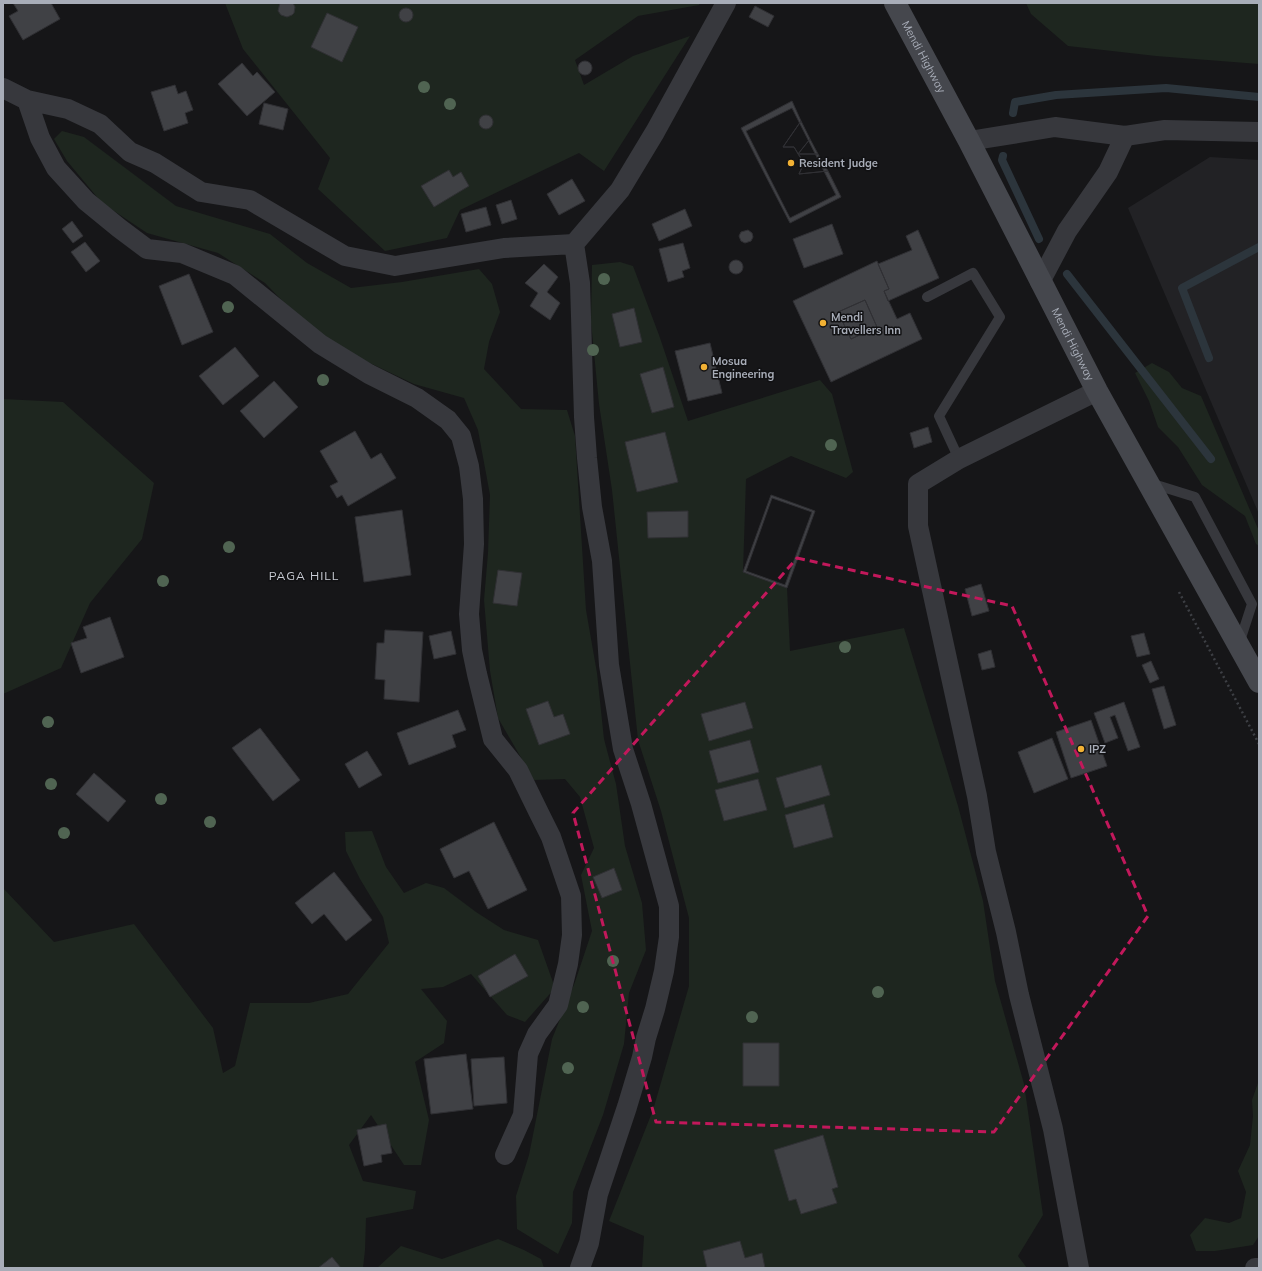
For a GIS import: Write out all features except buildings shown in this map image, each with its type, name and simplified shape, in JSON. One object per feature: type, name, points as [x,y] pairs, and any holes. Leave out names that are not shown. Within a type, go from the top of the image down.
[{"type":"main road","name":"Mendi Highway","points":[[895,3],[969,141],[1097,391],[1259,682]]},
{"type":"street","points":[[3,88],[27,100],[68,109],[100,124],[130,152],[155,164],[201,192],[250,200],[345,256],[395,266],[504,248],[574,244],[620,190],[655,132],[726,3]]},
{"type":"street","points":[[27,100],[40,138],[56,168],[86,202],[119,228],[147,249],[182,253],[235,275],[320,344],[369,374],[417,398],[448,420],[461,436],[469,466],[473,499],[474,544],[469,614],[472,650],[477,674],[493,739],[518,770],[551,838],[571,896],[572,935],[568,964],[558,1005],[537,1034],[528,1054],[523,1115],[505,1155]]},
{"type":"street","points":[[969,141],[1055,126],[1125,136],[1164,130],[1259,132]]},
{"type":"street","points":[[1040,282],[1067,231],[1108,172],[1125,136]]},
{"type":"street","points":[[574,244],[580,283],[584,417],[587,458],[592,507],[602,561],[610,665],[623,749],[669,906],[669,937],[664,971],[655,1009],[629,1100],[598,1194],[589,1243],[580,1268]]},
{"type":"street","points":[[1079,1268],[1053,1129],[1019,995],[1006,932],[986,852],[977,796],[918,526],[918,484],[960,459],[1097,391]]},
{"type":"lane","points":[[927,297],[973,273],[1000,317],[939,416],[960,459]]},
{"type":"lane","points":[[1148,483],[1195,497],[1252,604],[1239,646]]},
{"type":"path","points":[[716,364],[719,374]]},
{"type":"highlighted area","points":[[797,558],[1012,606],[1148,916],[994,1132],[656,1122],[573,813]]},
{"type":"shaded area","points":[[225,3],[700,3],[699,5],[638,16],[575,60],[584,85],[633,56],[690,36],[604,171],[579,153],[460,210],[447,238],[385,251],[318,189],[330,158],[243,49]]},
{"type":"shaded area","points":[[1026,3],[1259,3],[1259,64],[1156,56],[1068,46],[1031,14]]},
{"type":"shaded area","points":[[62,131],[84,137],[176,206],[270,234],[307,263],[351,288],[402,282],[479,269],[492,284],[500,312],[489,342],[484,369],[521,409],[567,410],[575,436],[586,610],[597,673],[604,739],[616,784],[625,846],[642,903],[646,950],[629,993],[624,1044],[603,1115],[573,1192],[572,1223],[558,1254],[517,1229],[516,1196],[529,1155],[552,1039],[575,982],[592,931],[581,875],[594,848],[580,797],[565,779],[534,780],[498,718],[490,671],[484,600],[488,553],[490,495],[478,430],[464,398],[414,384],[351,354],[306,325],[265,283],[218,253],[147,233],[102,203],[67,161],[54,139]]},
{"type":"shaded area","points":[[1210,157],[1259,160],[1259,514],[1128,208]]},
{"type":"shaded area","points":[[620,262],[633,266],[659,335],[688,421],[820,380],[832,394],[853,472],[846,478],[791,456],[746,479],[743,572],[787,588],[790,651],[904,628],[958,806],[983,901],[995,981],[1024,1084],[1043,1215],[1018,1256],[1027,1268],[642,1268],[644,1236],[609,1221],[653,1110],[689,986],[689,918],[661,811],[638,740],[612,490],[599,404],[591,322],[592,265]]},
{"type":"shaded area","points":[[1152,363],[1169,372],[1182,388],[1201,396],[1259,531],[1259,546],[1256,544],[1245,516],[1202,485],[1178,447],[1158,427],[1149,401],[1135,373]]},
{"type":"shaded area","points":[[3,399],[63,402],[154,483],[142,539],[90,603],[61,668],[3,694]]},
{"type":"shaded area","points":[[372,831],[386,867],[404,893],[426,883],[444,888],[476,912],[504,930],[538,940],[555,988],[525,1022],[507,1015],[471,974],[443,987],[421,989],[447,1021],[444,1043],[415,1062],[429,1120],[421,1165],[404,1165],[371,1115],[349,1145],[363,1181],[416,1191],[413,1209],[366,1218],[363,1268],[3,1268],[3,888],[54,942],[134,924],[213,1028],[223,1073],[235,1066],[250,1003],[309,1003],[348,994],[389,943],[383,917],[360,879],[346,851],[345,832]]},
{"type":"shaded area","points":[[1259,1080],[1259,1236],[1253,1245],[1215,1251],[1196,1251],[1190,1235],[1205,1218],[1229,1223],[1241,1218],[1246,1192],[1238,1171],[1250,1145],[1253,1116],[1252,1100]]},
{"type":"shaded area","points":[[498,1239],[541,1259],[544,1268],[377,1268],[401,1246],[442,1259]]},
{"type":"waterway","points":[[1013,113],[1015,102],[1056,95],[1166,88],[1259,97]]},
{"type":"waterway","points":[[1003,156],[1002,160],[1039,239]]},
{"type":"waterway","points":[[1209,358],[1182,288],[1259,247]]},
{"type":"waterway","points":[[1067,274],[1211,459]]},
{"type":"place","name":"Resident Judge","points":[[791,163]]},
{"type":"place","name":"Mendi Travellers Inn","points":[[823,323]]},
{"type":"place","name":"Mosua Engineering","points":[[704,367]]},
{"type":"place","name":"IPZ","points":[[1081,749]]},
{"type":"district","name":"PAGA HILL","points":[[304,575]]}]
